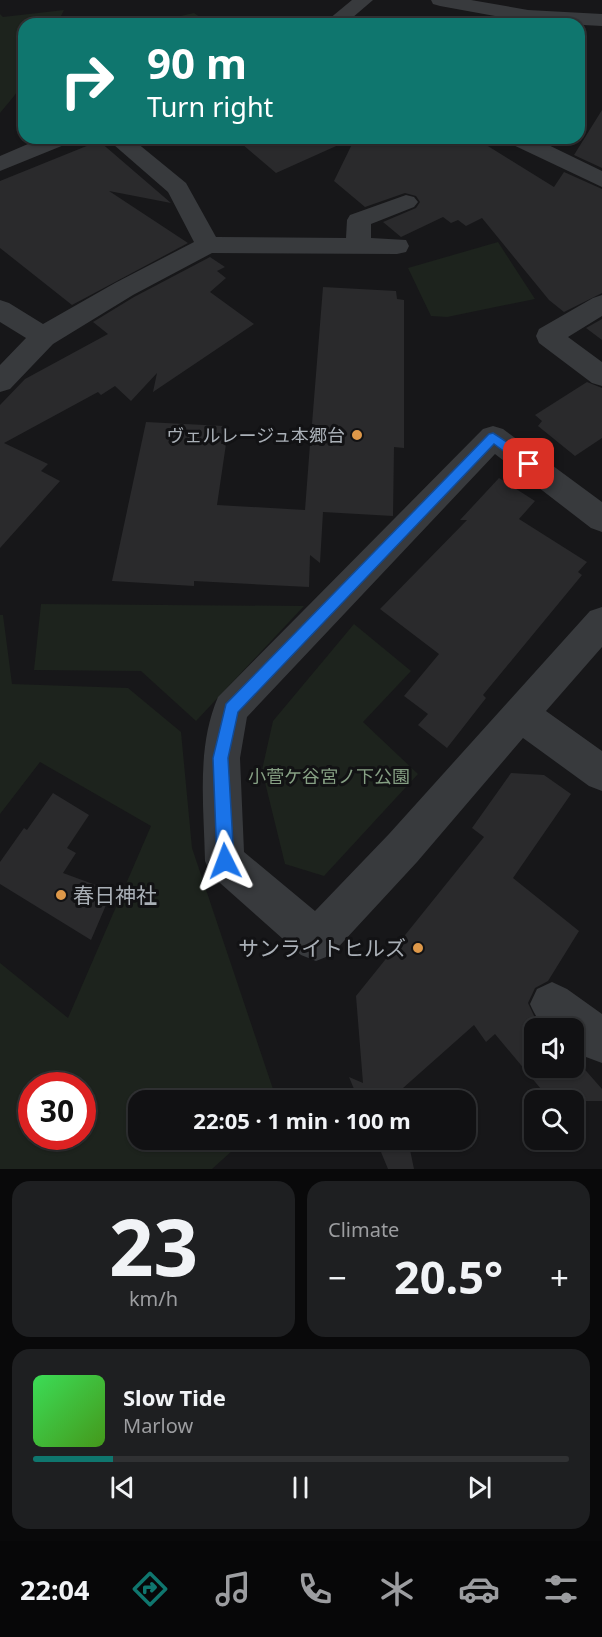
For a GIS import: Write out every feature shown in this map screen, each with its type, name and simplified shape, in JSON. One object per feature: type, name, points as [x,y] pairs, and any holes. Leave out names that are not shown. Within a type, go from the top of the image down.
[{"type":"street","points":[[341,18],[364,0]]},
{"type":"street","points":[[440,0],[520,18]]},
{"type":"street","points":[[585,20],[602,20]]},
{"type":"street","points":[[0,164],[47,144]]},
{"type":"street","points":[[124,144],[178,188],[208,245]]},
{"type":"street","points":[[529,144],[602,180]]},
{"type":"street","points":[[358,245],[359,220],[406,202]]},
{"type":"street","points":[[0,382],[43,337],[124,289],[208,245],[397,246]]},
{"type":"street","points":[[602,304],[549,336],[602,376]]},
{"type":"street","points":[[0,309],[43,337]]},
{"type":"street","points":[[596,504],[493,437],[231,709],[221,758],[225,861],[316,940],[402,848],[602,622]]},
{"type":"street","points":[[520,714],[602,773]]},
{"type":"street","points":[[552,1004],[602,1041]]},
{"type":"green space","points":[[64,10],[60,18],[18,18],[18,91],[0,113],[0,14],[3,17]]},
{"type":"green space","points":[[194,13],[201,18],[172,18]]},
{"type":"green space","points":[[498,242],[535,299],[447,317],[431,316],[408,268]]},
{"type":"green space","points":[[41,604],[304,606],[196,721],[141,671],[34,670]]},
{"type":"green space","points":[[0,615],[3,615],[12,684],[128,688],[181,732],[192,848],[273,1090],[128,1090],[128,1150],[233,1150],[212,1169],[0,1169],[0,963],[68,1018],[151,826],[40,762],[0,814]]},
{"type":"green space","name":"小菅ケ谷宮ノ下公園","points":[[354,624],[411,671],[363,722],[418,774],[324,876],[285,864],[262,770],[273,721]]},
{"type":"building","points":[[602,110],[602,168],[574,155],[581,144],[585,144],[585,137]]},
{"type":"building","points":[[92,144],[102,144],[171,203],[109,191],[188,243],[72,305],[0,248],[0,181]]},
{"type":"building","points":[[242,144],[341,144],[276,173]]},
{"type":"building","points":[[352,144],[485,144],[554,187],[564,172],[602,189],[602,293],[564,312],[549,300],[482,218],[466,226],[458,220],[451,223],[443,217],[401,237],[383,222],[416,208],[420,202],[416,196],[405,193],[365,207],[334,181]]},
{"type":"building","points":[[210,257],[225,267],[217,271],[226,278],[210,292],[254,324],[153,392],[157,373],[131,401],[115,386],[101,395],[98,392],[4,443],[48,464],[41,471],[60,481],[0,548],[0,405],[25,379],[108,334],[93,322],[134,297]]},
{"type":"building","name":"ヴェルレージュ本郷台","points":[[323,287],[396,291],[397,299],[404,300],[404,448],[394,447],[393,516],[323,512],[320,563],[310,555],[309,587],[194,581],[194,586],[112,581],[146,422],[224,426],[221,444],[226,444],[217,505],[305,510],[311,431],[324,431],[312,424]]},
{"type":"building","points":[[602,319],[602,340],[586,328]]},
{"type":"building","points":[[587,382],[602,388],[602,438],[575,456],[538,426],[542,421],[535,415]]},
{"type":"building","points":[[499,478],[535,501],[519,519],[587,562],[578,572],[582,575],[483,695],[486,698],[447,748],[418,725],[428,714],[404,696],[439,654],[380,609],[467,520],[460,520]]},
{"type":"building","points":[[511,773],[544,775],[571,794],[513,878],[579,931],[548,981],[535,988],[528,1003],[535,1018],[524,1018],[524,1069],[495,1034],[486,1042],[474,1025],[401,1090],[354,1090],[349,1077],[363,1083],[356,996],[484,837],[472,828]]},
{"type":"building","points":[[53,793],[89,815],[67,848],[76,853],[63,873],[112,891],[91,940],[0,884],[0,862],[24,828],[27,830]]},
{"type":"building","points":[[584,1069],[602,1089],[602,1101],[584,1101],[584,1090],[542,1090],[532,1078],[584,1078]]},
{"type":"building","points":[[380,1150],[410,1150],[414,1169],[388,1169]]},
{"type":"place","name":"ヴェルレージュ本郷台","points":[[357,435]]},
{"type":"place","name":"春日神社","points":[[61,895]]},
{"type":"place","name":"サンライトヒルズ","points":[[418,948]]},
{"type":"route","points":[[225,861],[221,758],[231,709],[493,437],[529,464]]}]
